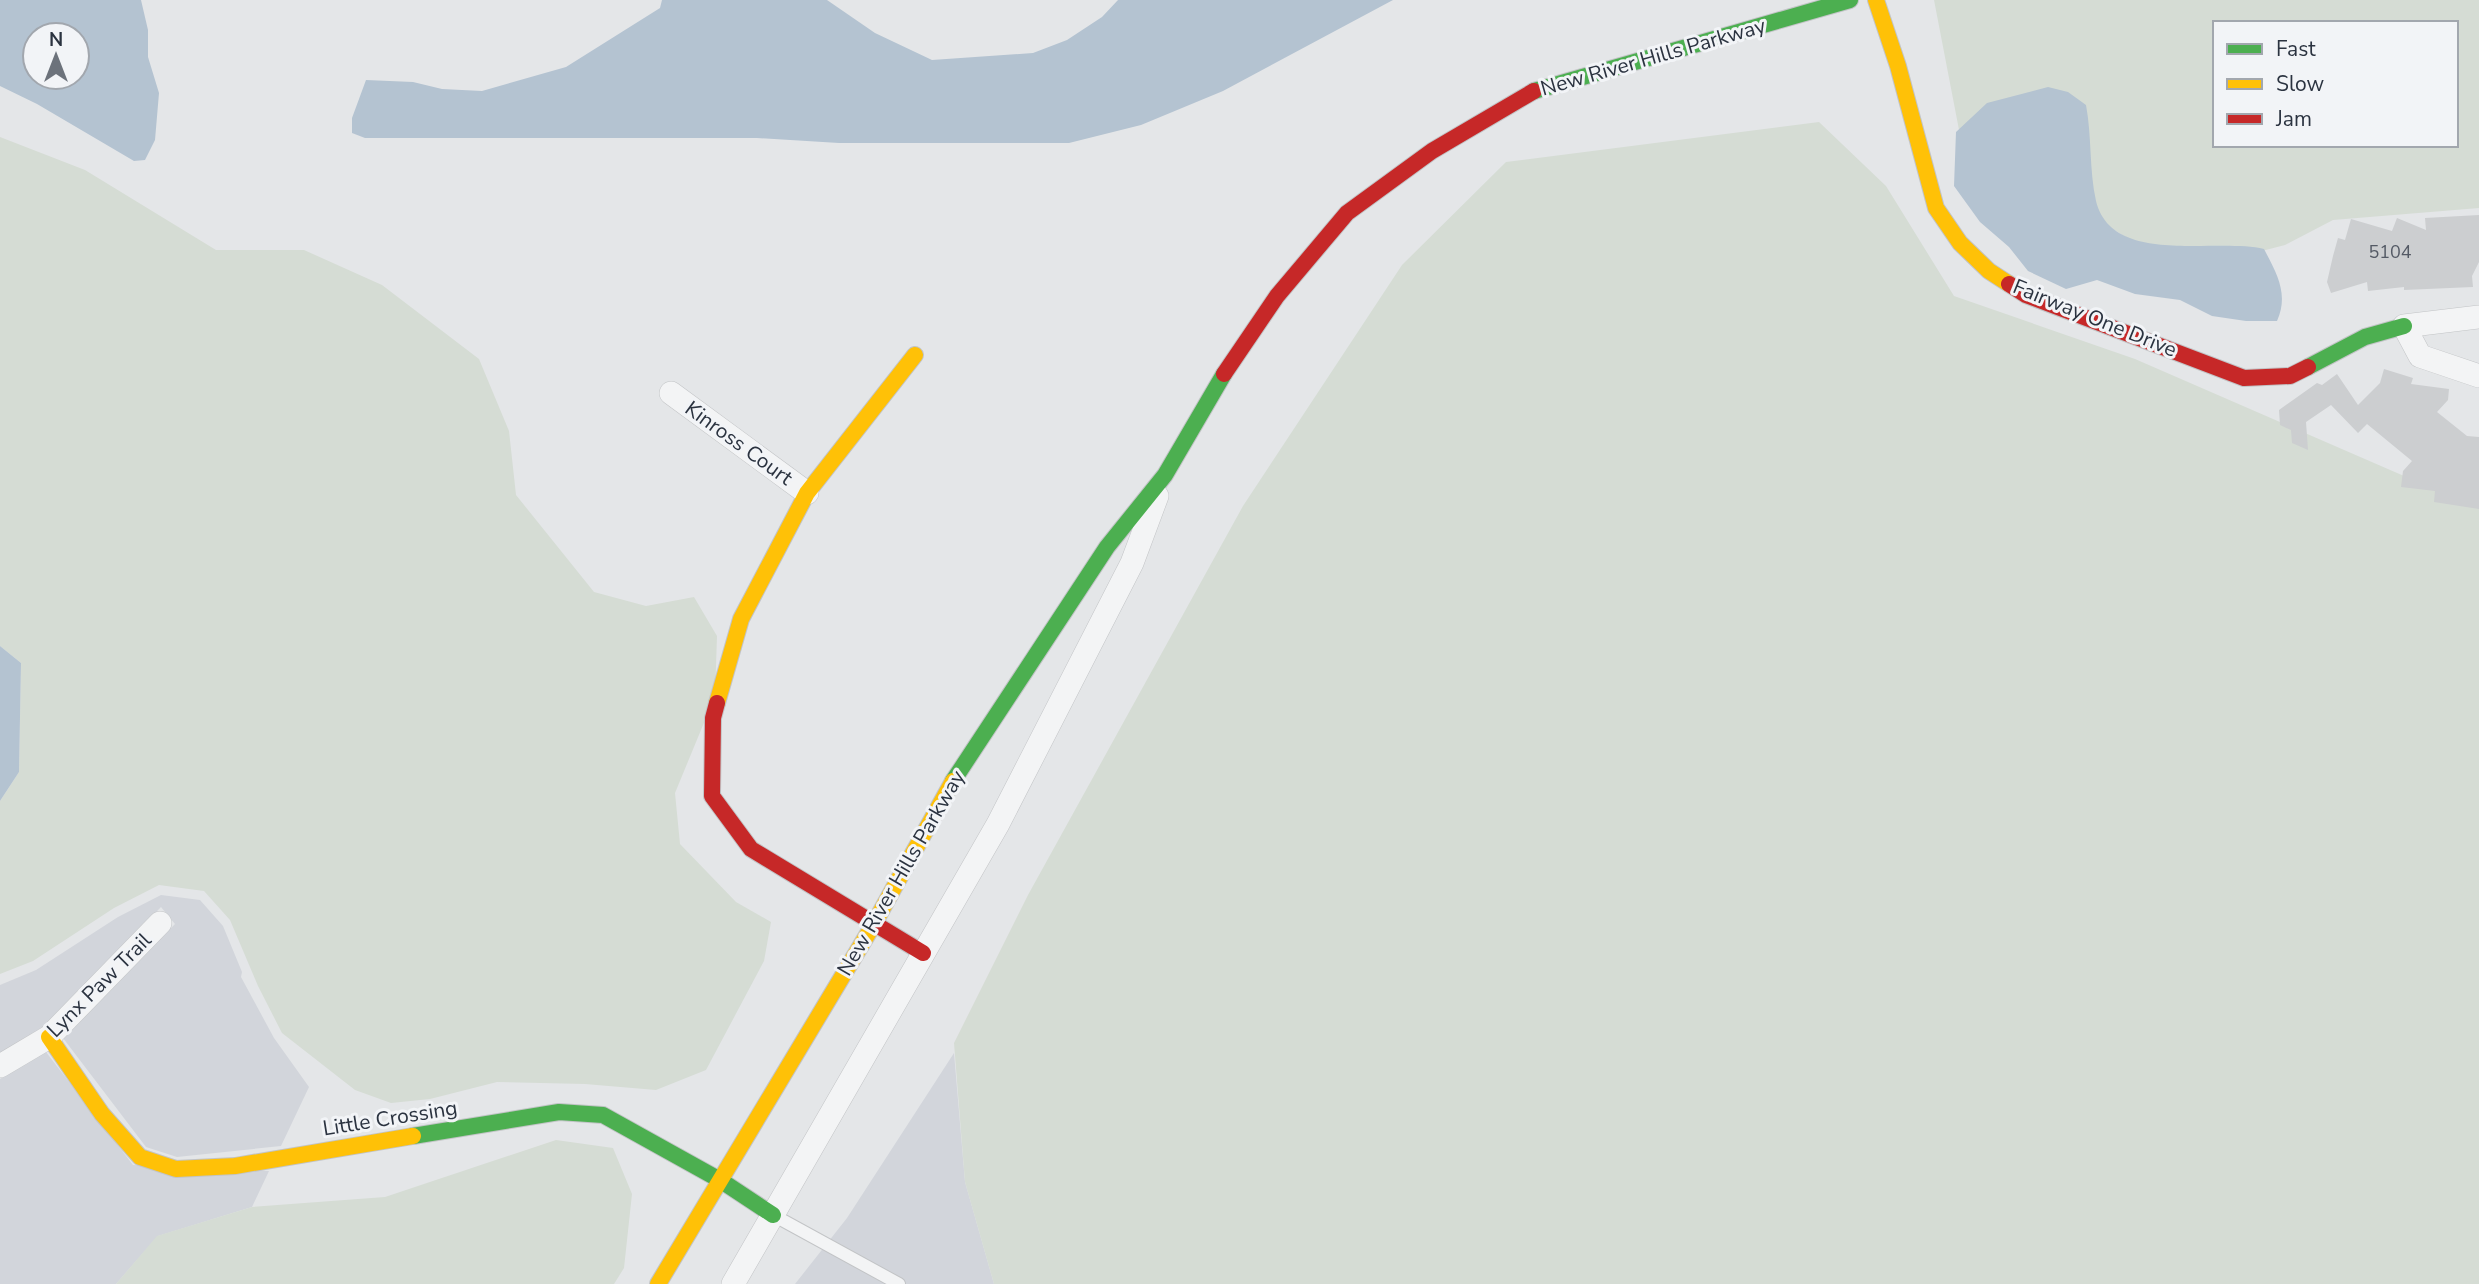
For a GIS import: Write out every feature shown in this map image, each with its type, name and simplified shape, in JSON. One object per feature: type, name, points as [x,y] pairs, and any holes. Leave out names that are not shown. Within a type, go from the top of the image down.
[{"type":"street","name":"New River Hills Parkway","points":[[658,1284],[875,922],[945,792],[979,739],[1107,547],[1165,475],[1227,368],[1277,296],[1348,213],[1432,151],[1528,93],[1599,70],[1850,0]]},
{"type":"street","name":"Fairway One Drive","points":[[1876,0],[1898,66],[1936,208],[1960,243],[1989,271],[2026,295],[2244,378],[2290,376],[2365,337],[2404,326],[2479,317]]},
{"type":"street","points":[[2404,326],[2420,356],[2479,376]]},
{"type":"street","points":[[915,355],[807,493],[741,620],[713,718],[712,796],[751,849],[923,953]]},
{"type":"street","name":"Kinross Court","points":[[671,393],[807,493]]},
{"type":"street","name":"New River Hills Parkway","points":[[733,1284],[998,824],[1132,563],[1165,475]]},
{"type":"street","name":"Lynx Paw Trail","points":[[0,1066],[49,1037],[160,923]]},
{"type":"street","name":"Little Crossing","points":[[49,1037],[102,1114],[140,1157],[176,1168],[235,1166],[559,1111],[603,1115],[720,1180],[773,1215]]},
{"type":"lane","points":[[773,1215],[899,1284]]},
{"type":"shaded area","points":[[1934,0],[2479,0],[2479,208],[2333,220],[2285,245],[2227,260],[2163,260],[1960,135]]},
{"type":"shaded area","points":[[1819,122],[1886,186],[1954,296],[2135,359],[2404,476],[2479,504],[2479,1284],[994,1284],[965,1182],[954,1043],[1028,895],[1243,506],[1402,265],[1506,162]]},
{"type":"shaded area","points":[[0,137],[85,170],[216,250],[304,250],[382,285],[479,359],[509,431],[516,495],[594,592],[646,606],[694,597],[717,636],[715,696],[675,793],[680,844],[736,902],[771,922],[764,961],[706,1070],[656,1090],[585,1084],[497,1082],[430,1099],[391,1103],[355,1090],[282,1033],[258,986],[230,920],[204,891],[159,885],[114,908],[33,961],[0,974],[0,801],[19,772],[21,663],[0,646]]},
{"type":"shaded area","points":[[161,895],[200,900],[223,926],[242,972],[241,977],[274,1038],[309,1087],[281,1146],[177,1157],[146,1147],[63,1038],[175,924],[161,907],[43,1027],[0,1053],[0,985],[36,970],[118,917]]},
{"type":"shaded area","points":[[46,1052],[133,1165],[269,1171],[252,1207],[158,1236],[116,1284],[0,1284],[0,1079]]},
{"type":"shaded area","points":[[954,1053],[965,1182],[994,1284],[795,1284],[847,1218]]},
{"type":"shaded area","points":[[556,1140],[613,1148],[632,1194],[624,1268],[614,1284],[116,1284],[157,1236],[252,1207],[385,1197]]},
{"type":"water","points":[[0,0],[141,0],[148,30],[148,57],[159,93],[155,140],[145,160],[134,161],[37,104],[0,86]]},
{"type":"water","points":[[662,0],[827,0],[875,33],[932,60],[1033,53],[1067,40],[1102,17],[1118,0],[1393,0],[1223,91],[1141,125],[1069,143],[839,143],[757,138],[365,138],[352,133],[352,118],[366,80],[413,82],[442,89],[482,91],[566,67],[660,8]]},
{"type":"water","points":[[2048,87],[2068,92],[2086,105],[2096,201],[2106,222],[2122,235],[2144,242],[2264,249],[2282,293],[2277,321],[2246,321],[2212,316],[2180,300],[2135,294],[2097,280],[2066,289],[2028,271],[2009,247],[1980,222],[1954,186],[1956,132],[1987,103]]},
{"type":"water","points":[[0,646],[21,663],[19,772],[0,801]]},
{"type":"building","points":[[2479,215],[2479,262],[2472,276],[2473,287],[2404,290],[2404,287],[2368,291],[2367,282],[2331,293],[2327,282],[2333,256],[2338,238],[2345,240],[2351,219],[2392,231],[2397,218],[2426,230],[2425,218]]},
{"type":"building","points":[[2384,369],[2413,378],[2411,384],[2449,389],[2448,400],[2437,412],[2467,436],[2479,437],[2479,509],[2434,502],[2435,491],[2401,487],[2403,471],[2412,461],[2367,424],[2358,433],[2331,405],[2306,422],[2308,450],[2292,443],[2291,430],[2280,425],[2279,410],[2317,383],[2322,385],[2337,374],[2358,405],[2380,383]]},
{"type":"traffic: fast","points":[[1534,91],[1850,0]]},
{"type":"traffic: fast","points":[[2308,367],[2365,337],[2404,326]]},
{"type":"traffic: fast","points":[[953,781],[1107,547],[1165,475],[1224,374]]},
{"type":"traffic: fast","points":[[413,1136],[559,1112],[603,1115],[720,1180],[773,1215]]},
{"type":"traffic: slow","points":[[1876,0],[1898,66],[1936,208],[1960,243],[1989,271],[2009,284]]},
{"type":"traffic: slow","points":[[717,703],[741,619],[807,493],[915,355]]},
{"type":"traffic: slow","points":[[658,1284],[875,922],[953,781]]},
{"type":"traffic: slow","points":[[49,1037],[102,1114],[140,1157],[176,1169],[235,1166],[413,1136]]},
{"type":"traffic: jam","points":[[1224,374],[1277,296],[1347,213],[1432,151],[1534,91]]},
{"type":"traffic: jam","points":[[2009,284],[2026,295],[2244,378],[2290,376],[2308,367]]},
{"type":"traffic: jam","points":[[717,703],[713,718],[712,796],[751,849],[923,953]]}]
